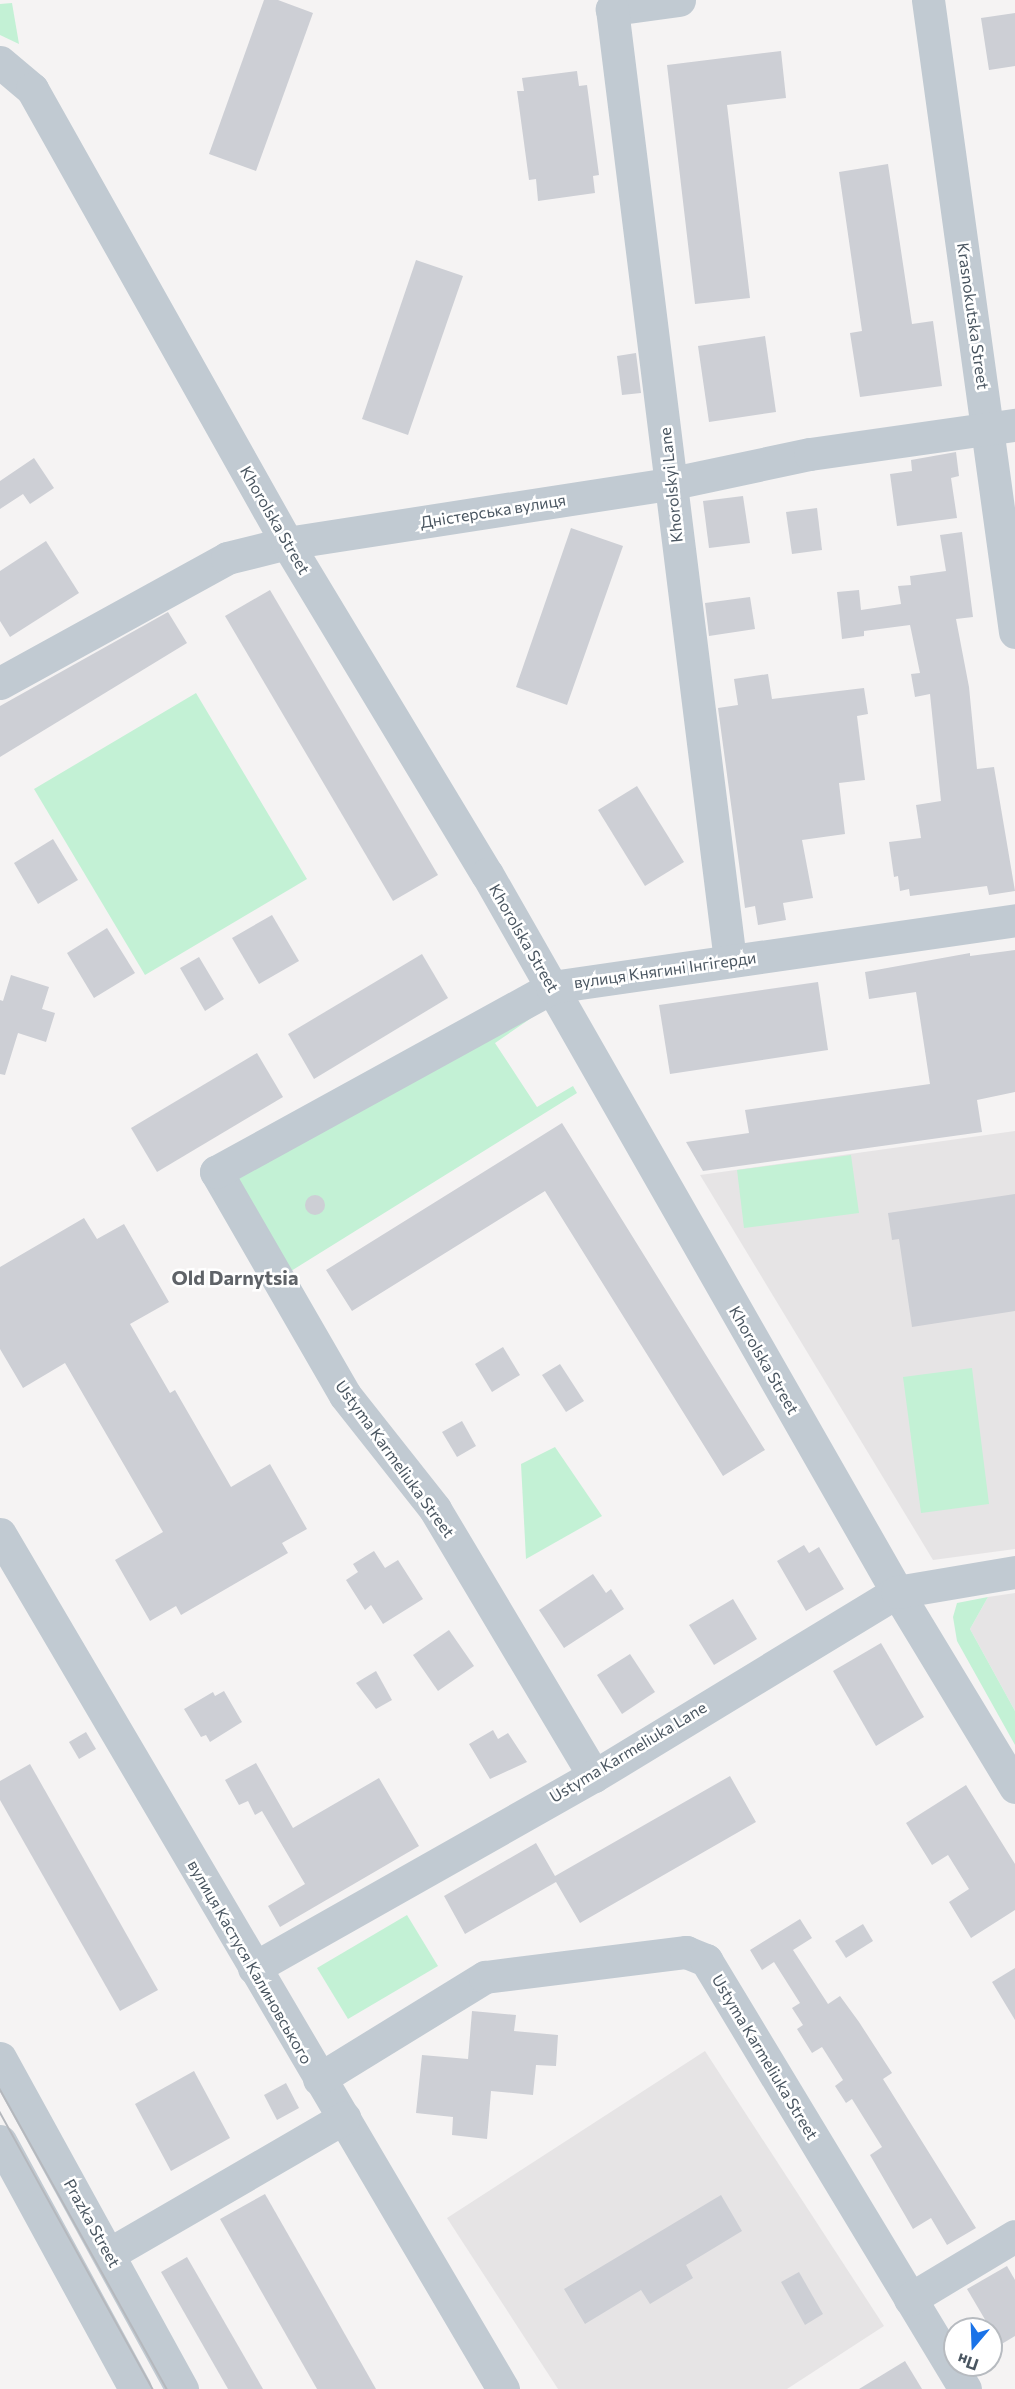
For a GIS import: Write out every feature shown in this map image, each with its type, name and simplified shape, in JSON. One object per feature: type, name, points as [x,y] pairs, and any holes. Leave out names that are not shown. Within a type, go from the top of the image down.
[{"type":"street","name":"Khorolskyi Lane","points":[[679,0],[612,9],[673,483],[730,960]]},
{"type":"street","name":"Krasnokutska Street","points":[[928,0],[1002,427],[1015,632]]},
{"type":"street","name":"Khorolska Street","points":[[0,62],[32,89],[287,543],[552,987],[897,1592],[1015,1787]]},
{"type":"street","name":"Дністерська вулиця","points":[[0,683],[226,558],[287,543],[673,483],[810,454],[1002,427]]},
{"type":"street","name":"вулиця Княгині Інгігерди","points":[[216,1172],[552,987],[1015,920]]},
{"type":"street","name":"Ustyma Karmeliuka Street","points":[[216,1172],[345,1395],[435,1509],[594,1776]]},
{"type":"street","name":"вулиця Кастуся Калиновського","points":[[0,1534],[502,2389]]},
{"type":"street","name":"Ustyma Karmeliuka Lane","points":[[254,1968],[594,1776],[897,1592],[1015,1572]]},
{"type":"street","name":"Ustyma Karmeliuka Street","points":[[319,2079],[485,1977],[686,1952],[706,1960],[965,2389]]},
{"type":"street","name":"Prazka Street","points":[[0,2058],[183,2389]]},
{"type":"street","points":[[109,2254],[344,2118]]},
{"type":"street","points":[[0,2141],[135,2389]]},
{"type":"street","points":[[910,2299],[1015,2236]]},
{"type":"shaded area","points":[[1015,1131],[1015,1549],[933,1560],[700,1175]]},
{"type":"shaded area","points":[[1015,1593],[1015,1711],[970,1629],[988,1597]]},
{"type":"shaded area","points":[[705,2051],[884,2326],[787,2389],[558,2389],[447,2218]]},
{"type":"green space","points":[[12,3],[19,44],[0,35],[0,4]]},
{"type":"green space","points":[[196,693],[307,879],[145,975],[34,789]]},
{"type":"green space","points":[[540,1012],[495,1043],[537,1107],[573,1086],[577,1093],[283,1276],[228,1178]]},
{"type":"green space","points":[[851,1155],[859,1213],[744,1228],[737,1170]]},
{"type":"green space","points":[[972,1368],[989,1504],[921,1513],[903,1377]]},
{"type":"green space","points":[[555,1447],[602,1516],[526,1559],[521,1464]]},
{"type":"green space","points":[[988,1597],[970,1629],[1015,1711],[1015,1745],[957,1641],[953,1617],[957,1603]]},
{"type":"green space","points":[[407,1915],[438,1966],[348,2019],[317,1968]]},
{"type":"building","points":[[264,0],[278,0],[313,13],[256,171],[209,154]]},
{"type":"building","points":[[1015,13],[1015,66],[989,70],[981,18]]},
{"type":"building","points":[[781,51],[786,98],[727,105],[750,298],[695,304],[667,65]]},
{"type":"building","points":[[577,71],[579,86],[587,85],[599,175],[593,176],[595,193],[538,201],[536,179],[529,180],[517,91],[524,91],[522,78]]},
{"type":"building","points":[[888,164],[912,324],[933,321],[942,386],[860,397],[850,333],[862,331],[839,172]]},
{"type":"building","points":[[416,260],[463,276],[408,435],[362,419]]},
{"type":"building","points":[[765,336],[776,412],[709,422],[698,346]]},
{"type":"building","points":[[636,353],[641,393],[622,395],[617,356]]},
{"type":"building","points":[[956,452],[959,476],[951,478],[957,518],[897,526],[890,474],[912,471],[911,460]]},
{"type":"building","points":[[34,458],[54,488],[30,504],[23,494],[0,509],[0,481]]},
{"type":"building","points":[[743,496],[750,543],[709,548],[703,501]]},
{"type":"building","points":[[817,508],[822,550],[792,554],[786,512]]},
{"type":"building","points":[[571,528],[623,546],[567,705],[516,687]]},
{"type":"building","points":[[962,532],[973,617],[956,619],[969,687],[977,769],[994,767],[1015,891],[989,895],[987,886],[910,896],[909,889],[900,891],[898,876],[894,877],[889,842],[921,838],[916,805],[941,801],[930,694],[915,697],[911,674],[920,673],[910,625],[864,631],[864,636],[842,639],[837,592],[859,590],[861,610],[901,604],[898,586],[911,585],[910,576],[946,571],[940,535]]},
{"type":"building","points":[[46,541],[79,593],[10,637],[0,621],[0,571]]},
{"type":"building","points":[[270,590],[438,875],[393,901],[225,616]]},
{"type":"building","points":[[750,597],[755,629],[709,636],[705,603]]},
{"type":"building","points":[[168,612],[187,643],[0,757],[0,706]]},
{"type":"building","points":[[768,674],[772,699],[864,688],[868,714],[857,716],[865,780],[839,783],[845,834],[802,840],[813,898],[783,903],[786,920],[758,925],[755,906],[745,908],[718,708],[738,705],[734,679]]},
{"type":"building","points":[[637,786],[684,862],[645,886],[598,810]]},
{"type":"building","points":[[53,839],[78,880],[38,904],[14,863]]},
{"type":"building","points":[[272,915],[299,961],[259,984],[232,938]]},
{"type":"building","points":[[107,928],[135,973],[94,998],[67,953]]},
{"type":"building","points":[[1015,950],[1015,1092],[977,1100],[982,1132],[703,1171],[686,1142],[749,1133],[745,1110],[930,1084],[916,992],[869,999],[865,972],[970,953],[970,956]]},
{"type":"building","points":[[422,954],[448,998],[314,1079],[288,1034]]},
{"type":"building","points":[[199,957],[224,999],[205,1011],[180,968]]},
{"type":"building","points":[[11,975],[49,987],[42,1009],[55,1013],[46,1042],[18,1033],[5,1075],[0,1074],[0,1000],[3,1001]]},
{"type":"building","points":[[818,982],[828,1050],[670,1074],[659,1005]]},
{"type":"building","points":[[257,1053],[283,1097],[157,1172],[131,1128]]},
{"type":"building","points":[[562,1123],[765,1450],[723,1476],[545,1191],[352,1311],[326,1270]]},
{"type":"building","points":[[1015,1194],[1015,1311],[912,1327],[899,1239],[892,1240],[888,1213]]},
{"type":"building","points":[[315,1195],[322,1198],[325,1205],[322,1212],[315,1215],[308,1212],[305,1205],[308,1198]]},
{"type":"building","points":[[84,1218],[97,1239],[124,1224],[169,1302],[130,1324],[170,1393],[175,1390],[231,1487],[270,1464],[307,1529],[282,1543],[288,1553],[181,1615],[176,1606],[150,1621],[115,1560],[163,1532],[65,1363],[23,1388],[0,1349],[0,1267]]},
{"type":"building","points":[[503,1347],[520,1375],[492,1392],[475,1364]]},
{"type":"building","points":[[560,1364],[584,1401],[566,1412],[542,1375]]},
{"type":"building","points":[[462,1421],[476,1446],[457,1457],[442,1432]]},
{"type":"building","points":[[804,1545],[809,1553],[819,1547],[844,1589],[806,1611],[777,1561]]},
{"type":"building","points":[[374,1551],[385,1568],[398,1560],[423,1599],[383,1624],[371,1605],[365,1610],[346,1580],[358,1572],[353,1564]]},
{"type":"building","points":[[593,1574],[606,1593],[611,1589],[624,1609],[564,1648],[539,1610]]},
{"type":"building","points":[[733,1599],[757,1639],[714,1665],[689,1625]]},
{"type":"building","points":[[449,1630],[474,1666],[438,1691],[413,1655]]},
{"type":"building","points":[[881,1643],[924,1717],[876,1746],[833,1671]]},
{"type":"building","points":[[630,1654],[655,1692],[622,1714],[597,1675]]},
{"type":"building","points":[[376,1671],[392,1700],[376,1709],[356,1683]]},
{"type":"building","points":[[224,1691],[242,1722],[210,1742],[206,1735],[201,1737],[184,1709],[213,1692],[215,1696]]},
{"type":"building","points":[[493,1730],[498,1739],[508,1733],[527,1762],[490,1779],[469,1744]]},
{"type":"building","points":[[86,1732],[96,1749],[79,1759],[69,1742]]},
{"type":"building","points":[[256,1763],[293,1828],[379,1778],[419,1846],[280,1927],[268,1906],[305,1884],[262,1811],[255,1815],[248,1801],[239,1805],[225,1780]]},
{"type":"building","points":[[30,1764],[158,1990],[120,2011],[0,1800],[0,1781]]},
{"type":"building","points":[[730,1776],[756,1822],[580,1923],[556,1882],[465,1934],[444,1896],[536,1843],[555,1876]]},
{"type":"building","points":[[966,1785],[1015,1864],[1015,1910],[971,1938],[949,1902],[969,1889],[948,1855],[932,1865],[906,1823]]},
{"type":"building","points":[[800,1919],[812,1938],[793,1950],[828,2004],[840,1996],[859,2022],[892,2073],[883,2079],[976,2228],[947,2245],[931,2218],[913,2229],[870,2155],[882,2147],[852,2099],[846,2103],[835,2086],[843,2080],[822,2047],[812,2053],[797,2029],[803,2025],[792,2008],[800,2003],[774,1962],[762,1970],[750,1950]]},
{"type":"building","points":[[863,1924],[873,1941],[846,1958],[835,1941]]},
{"type":"building","points":[[1015,1968],[1015,2020],[992,1982]]},
{"type":"building","points":[[472,2011],[516,2015],[514,2031],[558,2035],[556,2066],[536,2065],[533,2095],[491,2091],[487,2139],[452,2135],[453,2117],[416,2113],[422,2055],[468,2059]]},
{"type":"building","points":[[194,2071],[230,2138],[171,2171],[135,2104]]},
{"type":"building","points":[[286,2083],[299,2108],[277,2120],[264,2095]]},
{"type":"building","points":[[265,2194],[376,2389],[317,2389],[220,2219]]},
{"type":"building","points":[[721,2195],[742,2231],[686,2265],[693,2278],[650,2304],[641,2290],[585,2324],[564,2289]]},
{"type":"building","points":[[187,2257],[263,2389],[228,2389],[161,2272]]},
{"type":"building","points":[[1007,2266],[1015,2280],[1015,2336],[1003,2343],[1003,2317],[984,2317],[967,2289]]},
{"type":"building","points":[[799,2272],[823,2314],[805,2325],[781,2282]]},
{"type":"building","points":[[905,2361],[922,2389],[859,2389]]},
{"type":"tram line","points":[[0,2089],[167,2389]]},
{"type":"tram line","points":[[0,2112],[153,2389]]},
{"type":"district","name":"Old Darnytsia","points":[[235,1277]]}]
